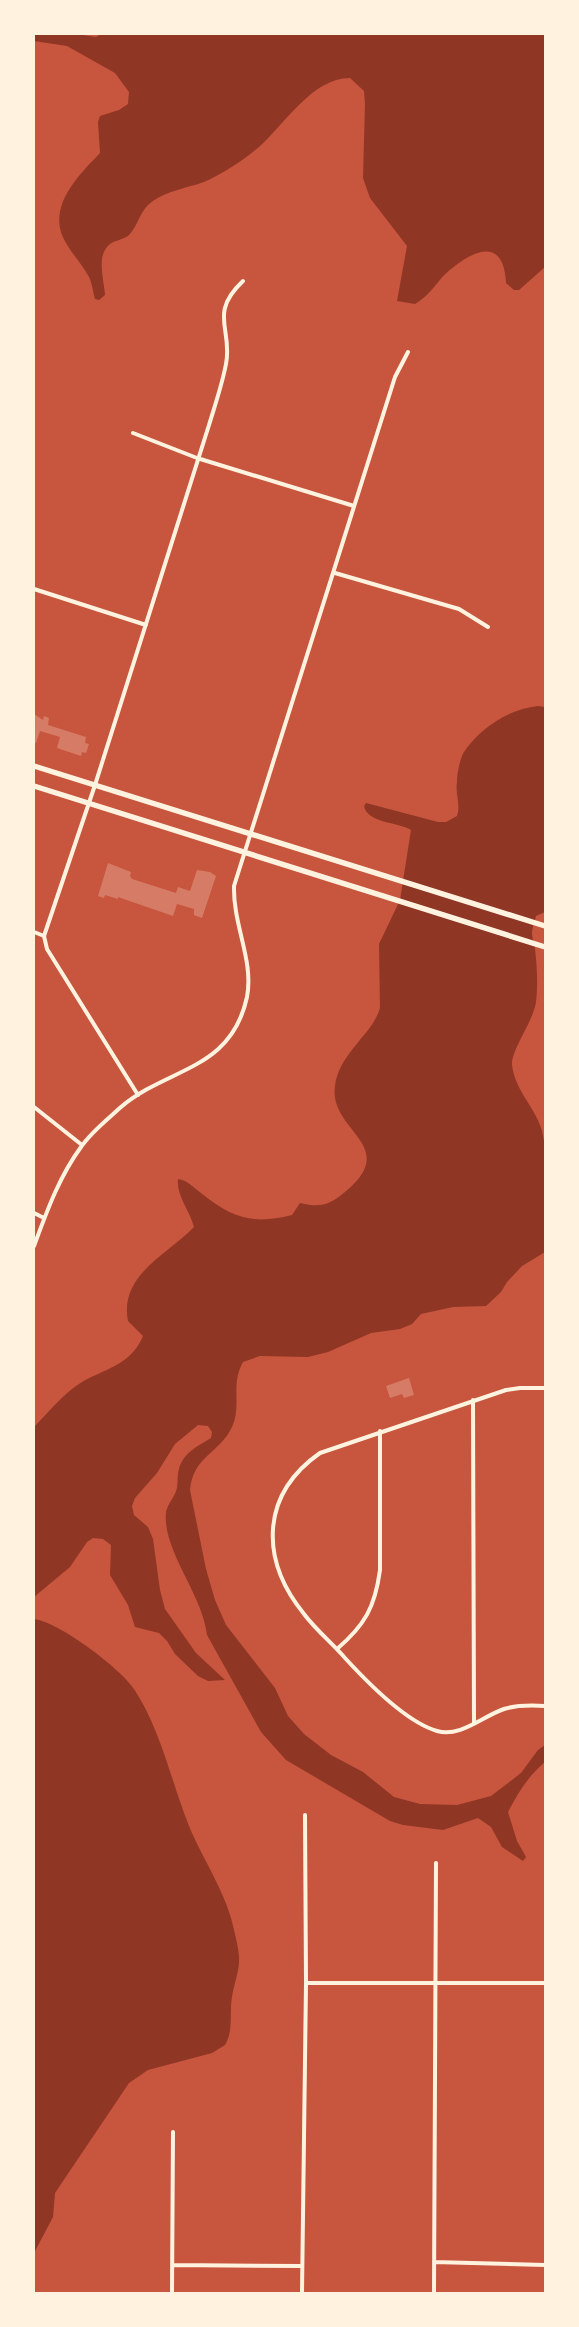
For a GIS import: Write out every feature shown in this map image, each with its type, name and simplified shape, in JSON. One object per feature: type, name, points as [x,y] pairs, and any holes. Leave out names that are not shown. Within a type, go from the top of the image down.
[{"type":"main road","points":[[34,766],[545,926]]},
{"type":"main road","points":[[34,786],[545,947]]},
{"type":"street","points":[[138,1095],[47,949],[44,936],[146,625],[226,364],[224,323],[226,300],[243,281]]},
{"type":"street","points":[[34,1246],[62,1176],[82,1145],[123,1106],[138,1095],[210,1057],[231,1036],[242,1017],[248,986],[248,967],[233,906],[234,886],[249,834],[335,573],[395,377],[408,352]]},
{"type":"street","points":[[133,434],[197,458],[354,506]]},
{"type":"street","points":[[335,573],[459,608],[488,627]]},
{"type":"street","points":[[34,589],[146,625]]},
{"type":"street","points":[[34,932],[44,936]]},
{"type":"street","points":[[34,1107],[82,1145]]},
{"type":"street","points":[[34,1213],[44,1218]]},
{"type":"street","points":[[545,1388],[520,1388],[473,1400],[330,1448],[311,1459],[288,1482],[274,1513],[272,1545],[282,1578],[304,1615],[381,1695],[432,1729],[449,1732],[505,1709],[545,1706]]},
{"type":"street","points":[[473,1400],[474,1723]]},
{"type":"street","points":[[337,1649],[362,1624],[370,1611],[378,1587],[380,1570],[380,1431]]},
{"type":"street","points":[[302,2293],[306,1984],[304,1815]]},
{"type":"street","points":[[434,2293],[436,1864]]},
{"type":"street","points":[[306,1984],[545,1983]]},
{"type":"street","points":[[172,2293],[173,2132]]},
{"type":"street","points":[[434,2262],[545,2265]]},
{"type":"street","points":[[172,2265],[302,2266]]},
{"type":"shaded area","points":[[34,34],[76,34],[96,37],[101,34],[545,34],[545,267],[519,290],[514,290],[506,283],[504,269],[495,254],[480,252],[451,269],[415,304],[397,301],[407,246],[370,198],[363,178],[364,91],[350,78],[336,80],[311,94],[259,147],[233,166],[204,182],[161,196],[148,205],[130,234],[109,244],[104,252],[102,270],[105,295],[99,300],[95,299],[89,277],[62,235],[59,223],[60,212],[69,190],[100,153],[98,122],[100,116],[119,110],[128,104],[129,92],[115,73],[67,46],[34,41]]},
{"type":"shaded area","points":[[538,706],[545,707],[545,912],[536,916],[532,932],[537,969],[536,1002],[531,1018],[515,1052],[512,1065],[517,1083],[542,1131],[546,1159],[545,1252],[522,1266],[507,1282],[501,1292],[486,1306],[453,1307],[421,1314],[412,1324],[400,1329],[371,1333],[328,1352],[308,1357],[260,1356],[243,1362],[237,1379],[236,1411],[232,1427],[221,1443],[196,1469],[190,1490],[206,1569],[215,1600],[226,1625],[275,1688],[288,1716],[304,1734],[331,1755],[363,1772],[394,1797],[420,1804],[457,1805],[491,1796],[521,1773],[538,1750],[545,1745],[545,1762],[524,1785],[508,1812],[517,1841],[526,1857],[523,1861],[502,1847],[491,1827],[478,1818],[443,1830],[403,1825],[390,1821],[286,1760],[261,1732],[207,1635],[198,1604],[176,1557],[166,1527],[166,1512],[176,1491],[178,1471],[181,1463],[187,1454],[211,1438],[212,1432],[208,1426],[198,1425],[175,1444],[157,1473],[135,1498],[132,1506],[134,1515],[148,1527],[153,1539],[160,1590],[165,1609],[196,1653],[225,1680],[208,1681],[198,1676],[175,1654],[167,1641],[159,1633],[135,1627],[128,1605],[110,1575],[111,1545],[103,1539],[93,1538],[87,1542],[70,1567],[34,1597],[34,1427],[73,1388],[115,1366],[138,1346],[143,1336],[128,1321],[127,1305],[131,1291],[138,1278],[148,1267],[194,1227],[179,1191],[178,1179],[187,1182],[212,1202],[233,1214],[254,1219],[265,1219],[292,1215],[300,1203],[319,1205],[329,1203],[345,1192],[361,1176],[366,1162],[365,1150],[359,1138],[342,1115],[336,1102],[335,1086],[343,1064],[371,1027],[380,1008],[379,944],[400,900],[411,830],[371,816],[366,812],[364,806],[366,803],[438,822],[446,822],[457,816],[458,775],[464,752],[478,735],[496,721],[516,711]]},
{"type":"shaded area","points":[[34,1619],[58,1628],[88,1647],[103,1658],[134,1689],[159,1738],[189,1826],[226,1903],[231,1917],[239,1961],[231,2003],[228,2039],[225,2045],[212,2053],[148,2070],[129,2083],[55,2193],[53,2217],[34,2253]]},
{"type":"building","points":[[34,714],[43,720],[44,716],[49,718],[48,725],[86,737],[85,743],[89,744],[86,753],[82,752],[81,756],[57,748],[60,737],[40,731],[36,743],[34,743]]},
{"type":"building","points":[[108,863],[131,872],[130,876],[132,879],[176,893],[178,887],[190,891],[197,870],[210,872],[216,876],[202,918],[194,915],[194,909],[177,904],[173,916],[118,897],[118,899],[105,895],[104,898],[98,896]]},
{"type":"building","points":[[409,1378],[414,1395],[404,1398],[402,1394],[390,1398],[386,1386]]}]
